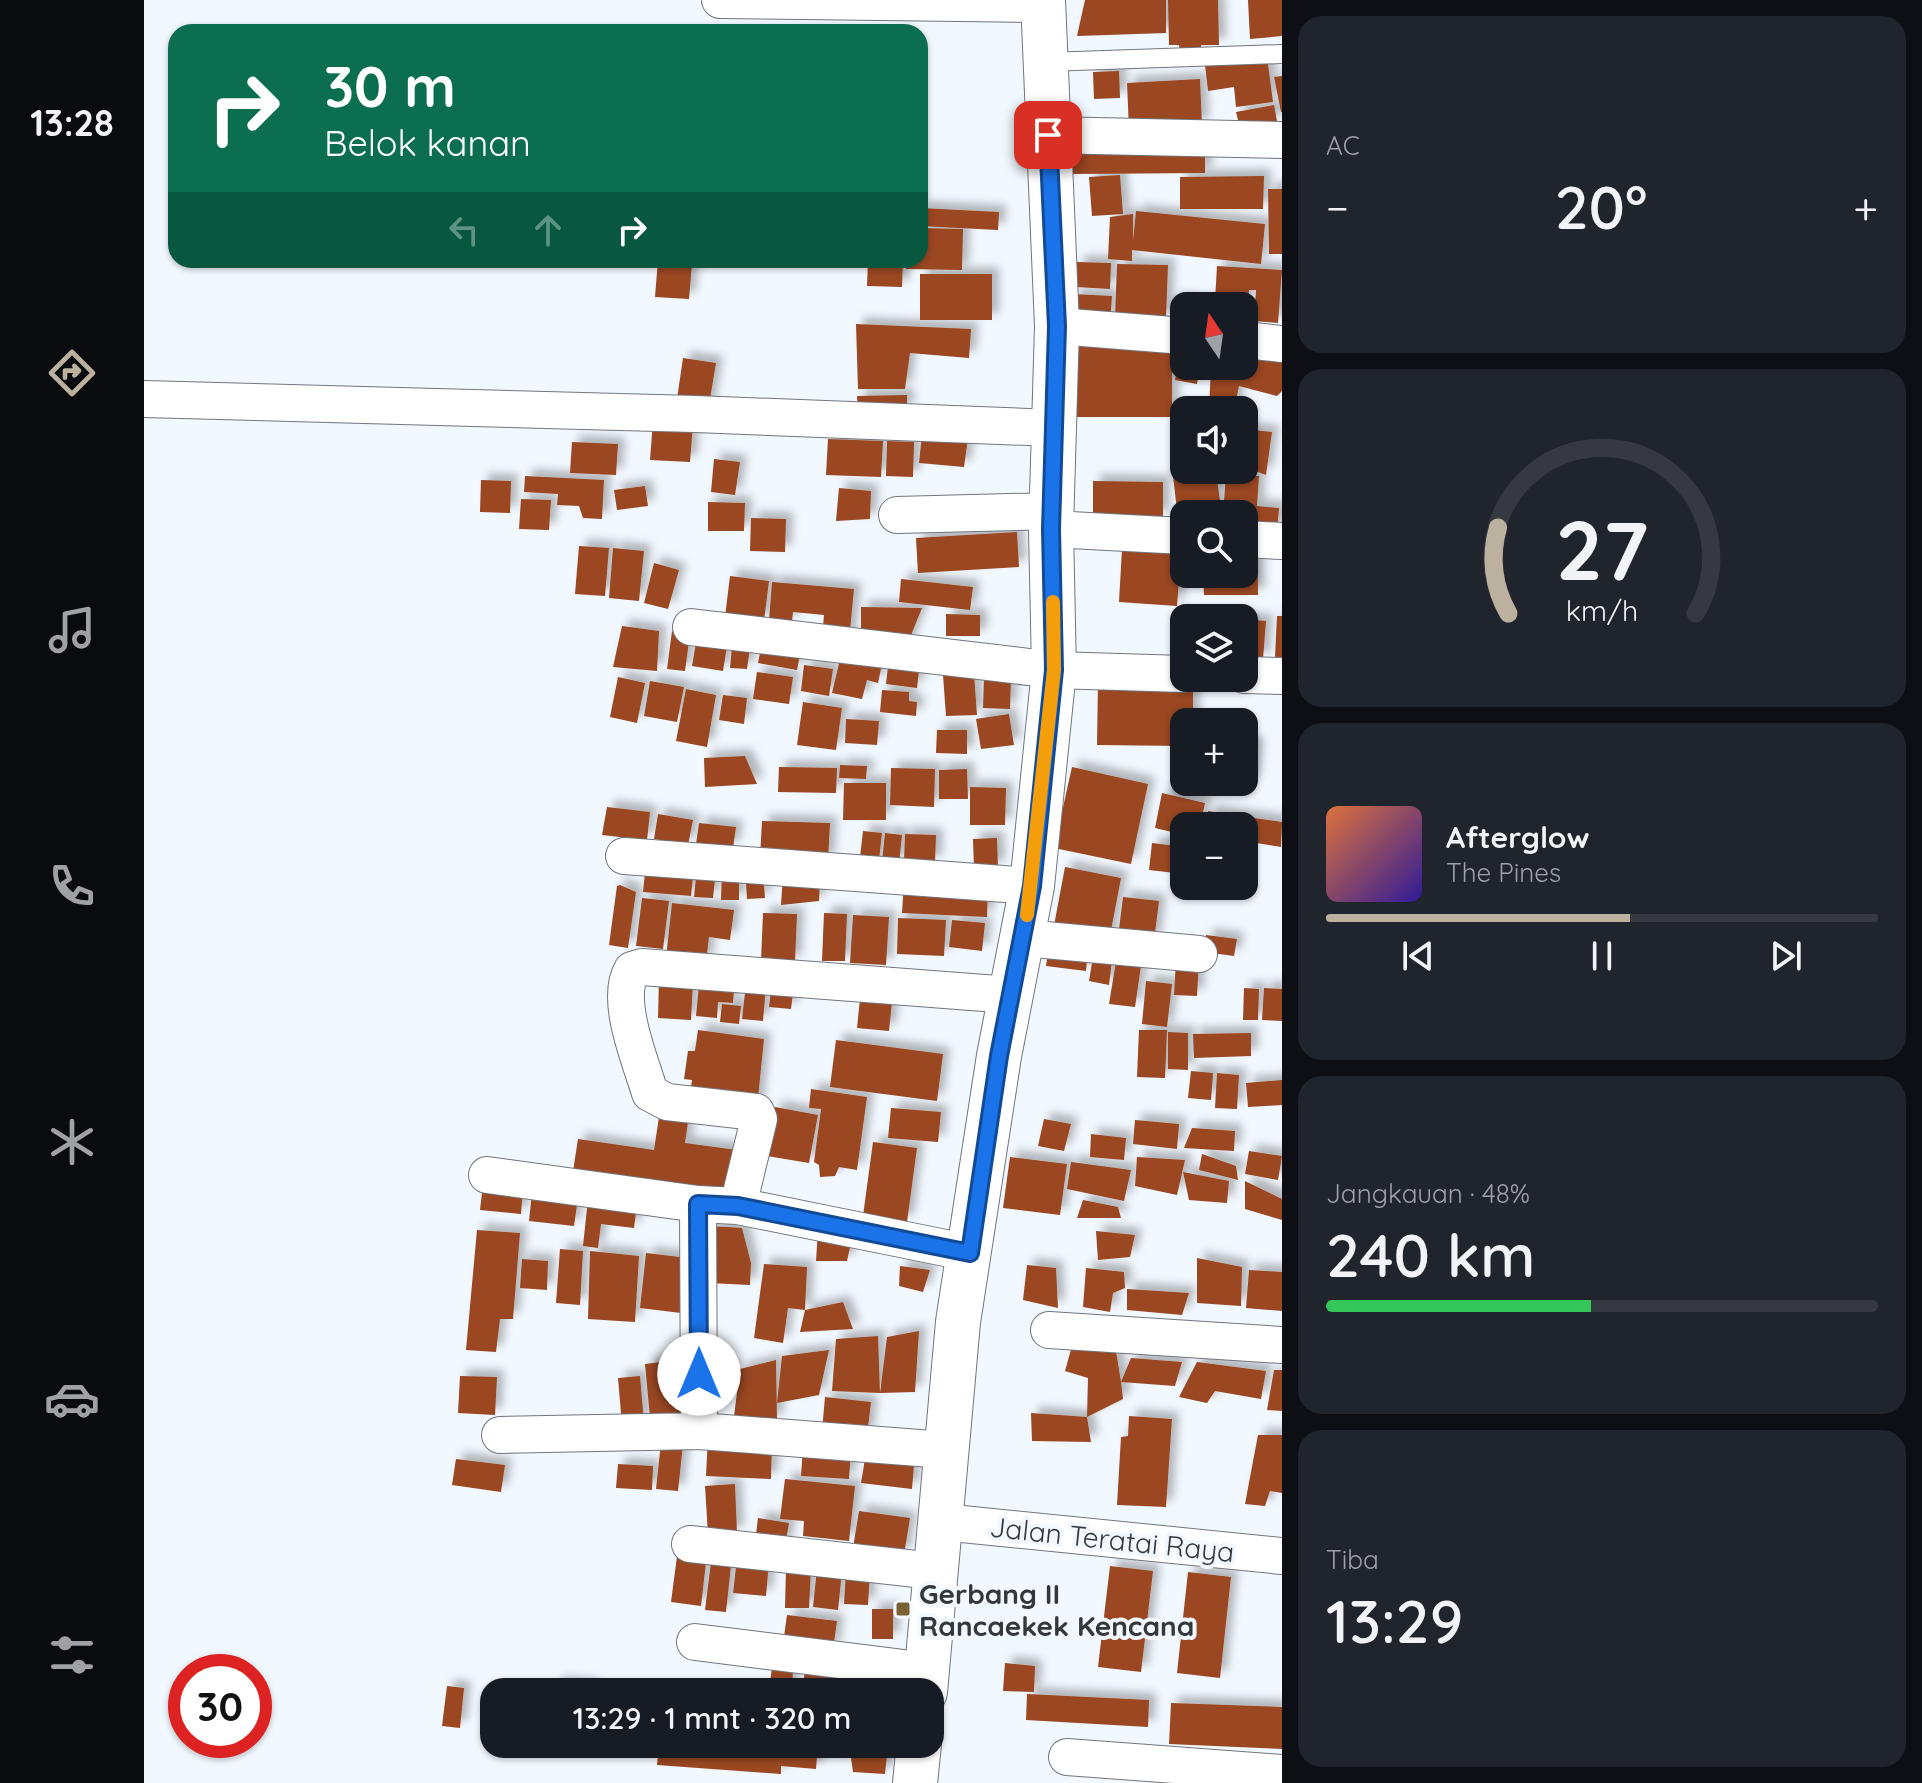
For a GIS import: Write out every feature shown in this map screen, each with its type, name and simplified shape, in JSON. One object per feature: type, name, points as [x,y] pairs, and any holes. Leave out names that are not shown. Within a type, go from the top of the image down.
[{"type":"main road","points":[[926,1678],[958,1322],[992,1104],[1032,886],[1054,670],[1052,520],[1057,326],[1043,2]]},
{"type":"main road","points":[[915,1783],[918,1758]]},
{"type":"street","points":[[720,0],[1043,2]]},
{"type":"street","points":[[1048,135],[1282,140]]},
{"type":"street","points":[[1057,326],[1170,335]]},
{"type":"street","points":[[1258,341],[1282,344]]},
{"type":"street","points":[[144,399],[695,414],[1053,428]]},
{"type":"street","points":[[897,515],[1052,520],[1170,534]]},
{"type":"street","points":[[1258,540],[1282,541]]},
{"type":"street","points":[[691,627],[1054,670],[1170,674]]},
{"type":"street","points":[[1258,675],[1282,676]]},
{"type":"street","points":[[624,856],[1032,886]]},
{"type":"street","points":[[1023,938],[1199,954]]},
{"type":"street","points":[[738,1206],[759,1119],[756,1112],[667,1102],[650,1093],[628,1020],[627,987],[632,970],[642,967],[1011,995]]},
{"type":"street","points":[[487,1175],[698,1204],[738,1206],[970,1253]]},
{"type":"street","points":[[698,1204],[699,1431]]},
{"type":"street","points":[[1049,1330],[1282,1345]]},
{"type":"street","points":[[500,1435],[699,1431],[945,1450]]},
{"type":"street","name":"Jalan Teratai Raya","points":[[942,1522],[1282,1556]]},
{"type":"street","points":[[690,1544],[934,1571]]},
{"type":"street","points":[[695,1642],[908,1678]]},
{"type":"street","points":[[1067,1757],[1282,1773]]},
{"type":"lane","points":[[1046,62],[1282,54]]},
{"type":"building","points":[[1085,0],[1166,0],[1166,33],[1077,36]]},
{"type":"building","points":[[1168,0],[1218,0],[1219,45],[1201,45],[1201,51],[1180,52],[1179,45],[1169,45]]},
{"type":"building","points":[[1248,0],[1282,0],[1282,36],[1250,39]]},
{"type":"building","points":[[1267,57],[1273,102],[1236,107],[1234,87],[1208,91],[1205,65]]},
{"type":"building","points":[[1119,71],[1120,98],[1094,99],[1093,72]]},
{"type":"building","points":[[1282,76],[1282,112],[1281,112],[1274,77]]},
{"type":"building","points":[[1200,79],[1202,125],[1129,129],[1127,83]]},
{"type":"building","points":[[1274,105],[1277,121],[1240,128],[1236,112]]},
{"type":"building","points":[[1205,139],[1205,173],[1071,174],[1071,140]]},
{"type":"building","points":[[1120,175],[1123,214],[1092,216],[1089,177]]},
{"type":"building","points":[[1264,176],[1263,209],[1180,209],[1180,177]]},
{"type":"building","points":[[1268,189],[1282,189],[1282,254],[1269,254]]},
{"type":"building","points":[[928,208],[999,212],[998,230],[928,226]]},
{"type":"building","points":[[1136,211],[1265,224],[1261,264],[1132,250],[1132,261],[1108,259],[1110,217],[1133,214],[1133,241]]},
{"type":"building","points":[[928,228],[963,229],[962,270],[906,269],[928,268]]},
{"type":"building","points":[[1077,262],[1111,263],[1110,289],[1076,287]]},
{"type":"building","points":[[1117,264],[1168,265],[1166,318],[1115,317]]},
{"type":"building","points":[[1217,266],[1282,270],[1278,323],[1258,321],[1256,290],[1216,292]]},
{"type":"building","points":[[657,268],[692,268],[689,299],[655,297]]},
{"type":"building","points":[[868,268],[903,268],[902,287],[867,286]]},
{"type":"building","points":[[920,274],[992,274],[992,320],[920,320]]},
{"type":"building","points":[[1073,294],[1112,296],[1110,322],[1072,320]]},
{"type":"building","points":[[856,324],[971,329],[969,358],[910,353],[905,389],[858,389]]},
{"type":"building","points":[[1071,342],[1170,343],[1170,417],[1071,417]]},
{"type":"building","points":[[1258,353],[1282,353],[1282,391],[1277,396],[1239,386],[1237,396],[1210,396],[1210,380],[1258,380]]},
{"type":"building","points":[[683,358],[716,363],[708,411],[676,406]]},
{"type":"building","points":[[1175,380],[1198,380],[1197,384]]},
{"type":"building","points":[[907,395],[907,411],[858,412],[857,396]]},
{"type":"building","points":[[653,421],[693,424],[690,462],[650,460]]},
{"type":"building","points":[[1258,430],[1272,432],[1266,475],[1258,472]]},
{"type":"building","points":[[922,434],[968,438],[964,467],[919,463]]},
{"type":"building","points":[[828,439],[883,441],[881,477],[826,475]]},
{"type":"building","points":[[887,441],[914,442],[913,477],[886,476]]},
{"type":"building","points":[[572,442],[618,444],[616,475],[570,473]]},
{"type":"building","points":[[714,459],[740,462],[735,495],[711,492]]},
{"type":"building","points":[[525,476],[604,480],[602,519],[583,518],[579,506],[557,505],[558,494],[524,492]]},
{"type":"building","points":[[1259,476],[1257,500],[1224,500],[1225,484],[1258,484]]},
{"type":"building","points":[[481,480],[511,481],[510,513],[480,512]]},
{"type":"building","points":[[1093,481],[1163,482],[1163,517],[1093,517]]},
{"type":"building","points":[[1174,484],[1218,484],[1220,500],[1176,500]]},
{"type":"building","points":[[645,486],[648,506],[617,510],[614,490]]},
{"type":"building","points":[[839,488],[871,491],[870,519],[836,521]]},
{"type":"building","points":[[521,499],[551,500],[549,530],[519,529]]},
{"type":"building","points":[[708,502],[745,503],[744,531],[708,531]]},
{"type":"building","points":[[1258,506],[1279,508],[1277,532],[1258,530]]},
{"type":"building","points":[[751,518],[786,519],[785,552],[750,551]]},
{"type":"building","points":[[1017,532],[1019,567],[918,573],[916,538]]},
{"type":"building","points":[[579,546],[609,548],[605,596],[575,594]]},
{"type":"building","points":[[613,548],[644,551],[639,601],[609,598]]},
{"type":"building","points":[[1122,549],[1170,551],[1170,588],[1178,588],[1177,604],[1119,602]]},
{"type":"building","points":[[654,563],[679,570],[668,609],[644,603]]},
{"type":"building","points":[[730,576],[769,581],[764,621],[725,617]]},
{"type":"building","points":[[901,579],[973,587],[970,610],[899,602]]},
{"type":"building","points":[[772,582],[854,589],[849,641],[822,639],[824,615],[793,612],[792,622],[769,620]]},
{"type":"building","points":[[1204,588],[1258,588],[1258,595],[1204,595]]},
{"type":"building","points":[[861,607],[922,608],[905,650],[861,641]]},
{"type":"building","points":[[946,614],[980,615],[980,636],[946,636]]},
{"type":"building","points":[[1277,616],[1282,616],[1282,657],[1275,657]]},
{"type":"building","points":[[1258,620],[1266,621],[1263,659],[1258,659]]},
{"type":"building","points":[[622,626],[659,631],[657,671],[613,667]]},
{"type":"building","points":[[672,631],[690,634],[685,671],[667,669]]},
{"type":"building","points":[[697,636],[728,640],[723,671],[692,666]]},
{"type":"building","points":[[762,642],[801,650],[797,670],[758,663]]},
{"type":"building","points":[[732,646],[750,648],[747,669],[730,668]]},
{"type":"building","points":[[841,655],[882,664],[878,683],[867,680],[862,699],[832,693]]},
{"type":"building","points":[[889,658],[920,662],[917,688],[886,684]]},
{"type":"building","points":[[804,665],[833,669],[829,696],[801,691]]},
{"type":"building","points":[[757,672],[793,677],[789,704],[753,699]]},
{"type":"building","points":[[974,674],[977,715],[946,716],[943,675]]},
{"type":"building","points":[[618,677],[645,683],[637,723],[610,717]]},
{"type":"building","points":[[984,677],[1011,678],[1010,709],[983,708]]},
{"type":"building","points":[[650,681],[684,687],[677,722],[644,716]]},
{"type":"building","points":[[1098,684],[1170,685],[1170,692],[1193,692],[1193,708],[1170,708],[1170,746],[1097,745]]},
{"type":"building","points":[[686,689],[716,695],[707,747],[676,741]]},
{"type":"building","points":[[882,690],[909,692],[909,701],[917,702],[916,716],[880,712]]},
{"type":"building","points":[[723,695],[747,698],[744,724],[719,720]]},
{"type":"building","points":[[803,702],[842,708],[836,750],[797,745]]},
{"type":"building","points":[[1009,714],[1014,745],[981,749],[976,719]]},
{"type":"building","points":[[846,719],[879,721],[877,745],[845,743]]},
{"type":"building","points":[[937,730],[967,730],[967,754],[936,753]]},
{"type":"building","points":[[745,756],[757,784],[705,787],[704,758]]},
{"type":"building","points":[[840,765],[867,766],[866,779],[839,778]]},
{"type":"building","points":[[779,767],[837,768],[836,793],[778,792]]},
{"type":"building","points":[[1072,767],[1148,784],[1131,864],[1054,848]]},
{"type":"building","points":[[891,768],[935,769],[934,807],[890,805]]},
{"type":"building","points":[[967,769],[968,799],[939,799],[939,770]]},
{"type":"building","points":[[844,783],[886,783],[886,820],[843,820]]},
{"type":"building","points":[[970,787],[1006,788],[1005,825],[970,825]]},
{"type":"building","points":[[1162,793],[1205,803],[1203,812],[1170,812],[1170,832],[1155,828]]},
{"type":"building","points":[[607,807],[650,812],[647,840],[602,835]]},
{"type":"building","points":[[658,814],[693,820],[688,845],[654,839]]},
{"type":"building","points":[[1258,818],[1282,822],[1281,847],[1258,843]]},
{"type":"building","points":[[762,821],[830,823],[828,861],[760,858]]},
{"type":"building","points":[[699,823],[736,827],[733,848],[696,844]]},
{"type":"building","points":[[863,831],[882,833],[878,869],[859,866]]},
{"type":"building","points":[[885,833],[902,835],[899,864],[882,862]]},
{"type":"building","points":[[905,834],[936,835],[935,863],[904,861]]},
{"type":"building","points":[[997,838],[998,868],[974,869],[973,839]]},
{"type":"building","points":[[1152,843],[1170,845],[1170,872],[1149,870]]},
{"type":"building","points":[[646,863],[694,867],[691,896],[643,892]]},
{"type":"building","points":[[697,867],[716,869],[713,898],[694,897]]},
{"type":"building","points":[[722,867],[739,867],[739,900],[721,900]]},
{"type":"building","points":[[1065,867],[1121,878],[1109,941],[1053,931]]},
{"type":"building","points":[[745,869],[763,872],[765,898],[747,899]]},
{"type":"building","points":[[783,875],[820,881],[819,901],[781,905]]},
{"type":"building","points":[[904,882],[988,886],[987,917],[902,913]]},
{"type":"building","points":[[617,886],[636,892],[628,948],[609,945]]},
{"type":"building","points":[[1123,897],[1159,901],[1154,941],[1118,937]]},
{"type":"building","points":[[642,898],[669,901],[663,949],[636,946]]},
{"type":"building","points":[[672,903],[734,910],[730,940],[709,937],[706,963],[666,958]]},
{"type":"building","points":[[763,913],[797,914],[795,962],[761,961]]},
{"type":"building","points":[[824,913],[847,914],[845,961],[822,961]]},
{"type":"building","points":[[853,915],[889,917],[886,965],[850,963]]},
{"type":"building","points":[[898,918],[946,920],[944,956],[897,954]]},
{"type":"building","points":[[952,920],[985,923],[982,951],[949,947]]},
{"type":"building","points":[[1206,935],[1237,939],[1234,956],[1204,952]]},
{"type":"building","points":[[1049,945],[1088,950],[1086,971],[1046,966]]},
{"type":"building","points":[[1117,955],[1142,959],[1135,1007],[1109,1004]]},
{"type":"building","points":[[1093,957],[1112,960],[1109,985],[1089,981]]},
{"type":"building","points":[[1176,960],[1199,960],[1197,996],[1174,995]]},
{"type":"building","points":[[700,974],[735,977],[733,1003],[718,1002],[717,1018],[696,1016]]},
{"type":"building","points":[[659,979],[693,981],[691,1020],[658,1018]]},
{"type":"building","points":[[1146,981],[1172,984],[1167,1027],[1142,1024]]},
{"type":"building","points":[[772,982],[794,985],[791,1009],[769,1007]]},
{"type":"building","points":[[746,984],[766,986],[763,1021],[742,1019]]},
{"type":"building","points":[[1244,988],[1259,989],[1258,1020],[1243,1020]]},
{"type":"building","points":[[1264,988],[1282,989],[1282,1021],[1262,1020]]},
{"type":"building","points":[[861,989],[893,992],[889,1031],[857,1028]]},
{"type":"building","points":[[722,1004],[741,1006],[739,1024],[720,1022]]},
{"type":"building","points":[[698,1030],[764,1039],[757,1108],[689,1102],[692,1080],[684,1079],[688,1051],[695,1051]]},
{"type":"building","points":[[1139,1030],[1167,1030],[1165,1078],[1137,1077]]},
{"type":"building","points":[[1168,1032],[1188,1033],[1188,1070],[1168,1069]]},
{"type":"building","points":[[1251,1033],[1251,1056],[1194,1058],[1193,1034]]},
{"type":"building","points":[[836,1040],[943,1054],[937,1101],[830,1087]]},
{"type":"building","points":[[1191,1071],[1213,1073],[1211,1100],[1188,1098]]},
{"type":"building","points":[[1217,1073],[1239,1075],[1237,1109],[1215,1108]]},
{"type":"building","points":[[1282,1080],[1282,1105],[1248,1107],[1246,1083]]},
{"type":"building","points":[[811,1089],[867,1097],[857,1170],[839,1167],[835,1176],[820,1177],[819,1165],[814,1162],[821,1109],[809,1108]]},
{"type":"building","points":[[661,1104],[690,1108],[685,1143],[737,1150],[729,1200],[572,1178],[578,1139],[654,1150]]},
{"type":"building","points":[[775,1107],[818,1115],[809,1163],[767,1156]]},
{"type":"building","points":[[891,1108],[941,1112],[938,1142],[888,1138]]},
{"type":"building","points":[[1044,1119],[1071,1124],[1064,1151],[1038,1146]]},
{"type":"building","points":[[1135,1120],[1179,1124],[1177,1149],[1133,1144]]},
{"type":"building","points":[[1192,1128],[1235,1131],[1234,1151],[1184,1148]]},
{"type":"building","points":[[1091,1134],[1126,1138],[1124,1160],[1090,1157]]},
{"type":"building","points":[[873,1142],[917,1148],[907,1222],[863,1216]]},
{"type":"building","points":[[1249,1151],[1282,1156],[1278,1180],[1245,1174]]},
{"type":"building","points":[[1202,1154],[1236,1166],[1238,1180],[1199,1170]]},
{"type":"building","points":[[1010,1157],[1067,1164],[1060,1215],[1003,1208]]},
{"type":"building","points":[[1137,1157],[1185,1160],[1177,1195],[1135,1186]]},
{"type":"building","points":[[1071,1162],[1131,1170],[1124,1201],[1067,1189]]},
{"type":"building","points":[[1183,1172],[1229,1181],[1227,1203],[1189,1200]]},
{"type":"building","points":[[1245,1181],[1282,1199],[1282,1220],[1245,1209]]},
{"type":"building","points":[[483,1184],[523,1188],[521,1214],[480,1210]]},
{"type":"building","points":[[532,1193],[578,1198],[574,1226],[529,1221]]},
{"type":"building","points":[[588,1199],[637,1205],[634,1228],[601,1224],[598,1248],[583,1246]]},
{"type":"building","points":[[1083,1200],[1118,1207],[1121,1218],[1077,1218]]},
{"type":"building","points":[[711,1226],[742,1228],[751,1263],[750,1285],[709,1283]]},
{"type":"building","points":[[477,1230],[520,1233],[513,1319],[500,1319],[496,1352],[466,1350]]},
{"type":"building","points":[[818,1230],[852,1238],[847,1261],[816,1261]]},
{"type":"building","points":[[1096,1231],[1135,1235],[1130,1257],[1098,1260]]},
{"type":"building","points":[[560,1249],[583,1251],[580,1305],[556,1303]]},
{"type":"building","points":[[590,1251],[639,1256],[635,1322],[588,1319]]},
{"type":"building","points":[[646,1253],[688,1258],[681,1313],[640,1308]]},
{"type":"building","points":[[1197,1258],[1242,1267],[1241,1306],[1197,1303]]},
{"type":"building","points":[[522,1259],[548,1261],[547,1290],[520,1288]]},
{"type":"building","points":[[764,1264],[807,1267],[805,1310],[788,1308],[783,1343],[754,1338]]},
{"type":"building","points":[[1027,1265],[1056,1268],[1058,1308],[1023,1300]]},
{"type":"building","points":[[900,1266],[930,1270],[923,1292],[899,1286]]},
{"type":"building","points":[[1086,1268],[1124,1272],[1125,1288],[1113,1293],[1110,1312],[1083,1307]]},
{"type":"building","points":[[1249,1270],[1282,1272],[1282,1311],[1246,1308]]},
{"type":"building","points":[[1127,1289],[1189,1293],[1182,1315],[1127,1310]]},
{"type":"building","points":[[843,1302],[853,1329],[800,1332],[805,1310]]},
{"type":"building","points":[[919,1331],[915,1392],[880,1393],[887,1337]]},
{"type":"building","points":[[878,1336],[880,1393],[832,1391],[836,1339]]},
{"type":"building","points":[[1072,1346],[1116,1351],[1123,1399],[1087,1417],[1088,1378],[1065,1371]]},
{"type":"building","points":[[829,1350],[819,1395],[777,1403],[782,1356]]},
{"type":"building","points":[[1131,1358],[1182,1362],[1175,1386],[1121,1382]]},
{"type":"building","points":[[776,1360],[777,1420],[733,1424],[740,1369]]},
{"type":"building","points":[[661,1362],[662,1380],[688,1378],[691,1415],[650,1418],[645,1364]]},
{"type":"building","points":[[1197,1362],[1266,1371],[1261,1399],[1215,1391],[1207,1403],[1179,1397]]},
{"type":"building","points":[[1274,1370],[1282,1370],[1282,1411],[1267,1410]]},
{"type":"building","points":[[460,1376],[497,1377],[495,1415],[458,1413]]},
{"type":"building","points":[[640,1376],[644,1423],[622,1425],[618,1378]]},
{"type":"building","points":[[825,1397],[871,1402],[867,1436],[822,1431]]},
{"type":"building","points":[[1031,1413],[1087,1417],[1091,1442],[1032,1441]]},
{"type":"building","points":[[1129,1416],[1172,1419],[1166,1507],[1117,1505],[1121,1437],[1128,1436]]},
{"type":"building","points":[[662,1433],[684,1435],[678,1491],[656,1489]]},
{"type":"building","points":[[1258,1435],[1282,1435],[1282,1493],[1270,1491],[1265,1506],[1245,1504]]},
{"type":"building","points":[[708,1437],[772,1441],[771,1479],[706,1476]]},
{"type":"building","points":[[803,1447],[851,1450],[849,1479],[801,1476]]},
{"type":"building","points":[[456,1459],[505,1465],[501,1492],[452,1485]]},
{"type":"building","points":[[865,1459],[914,1465],[912,1489],[861,1483]]},
{"type":"building","points":[[618,1464],[653,1466],[652,1490],[616,1488]]},
{"type":"building","points":[[785,1479],[855,1486],[849,1541],[803,1536],[804,1521],[780,1519]]},
{"type":"building","points":[[735,1484],[737,1533],[708,1535],[705,1486]]},
{"type":"building","points":[[859,1511],[910,1518],[904,1555],[853,1548]]},
{"type":"building","points":[[758,1518],[789,1523],[785,1546],[755,1542]]},
{"type":"building","points":[[678,1549],[707,1553],[701,1606],[671,1602]]},
{"type":"building","points":[[712,1554],[732,1556],[726,1612],[705,1610]]},
{"type":"building","points":[[737,1558],[769,1561],[766,1596],[733,1593]]},
{"type":"building","points":[[1110,1566],[1153,1571],[1141,1672],[1098,1667]]},
{"type":"building","points":[[786,1568],[811,1568],[809,1608],[785,1608]]},
{"type":"building","points":[[817,1568],[842,1571],[838,1610],[813,1607]]},
{"type":"building","points":[[846,1569],[870,1571],[868,1605],[844,1604]]},
{"type":"building","points":[[1188,1572],[1231,1577],[1220,1678],[1177,1673]]},
{"type":"building","points":[[872,1609],[893,1609],[893,1639],[872,1639]]},
{"type":"building","points":[[787,1615],[837,1621],[833,1650],[783,1644]]},
{"type":"building","points":[[1005,1663],[1035,1666],[1034,1692],[1003,1691]]},
{"type":"building","points":[[805,1665],[890,1673],[889,1678],[804,1678]]},
{"type":"building","points":[[772,1667],[793,1669],[793,1678],[771,1678]]},
{"type":"building","points":[[447,1686],[464,1688],[460,1728],[442,1726]]},
{"type":"building","points":[[1027,1694],[1149,1700],[1148,1727],[1026,1720]]},
{"type":"building","points":[[1171,1703],[1282,1707],[1282,1749],[1169,1744]]},
{"type":"building","points":[[658,1758],[817,1758],[816,1769],[781,1766],[781,1774],[657,1765]]},
{"type":"building","points":[[851,1758],[887,1758],[885,1774],[853,1772]]},
{"type":"slow traffic","points":[[1027,915],[1054,670],[1053,602]]},
{"type":"place","name":"Gerbang II Rancaekek Kencana","points":[[903,1609]]},
{"type":"route","points":[[699,1374],[698,1204],[738,1206],[970,1253],[999,1056],[1032,886],[1054,670],[1051,529],[1057,326],[1048,135]]}]
